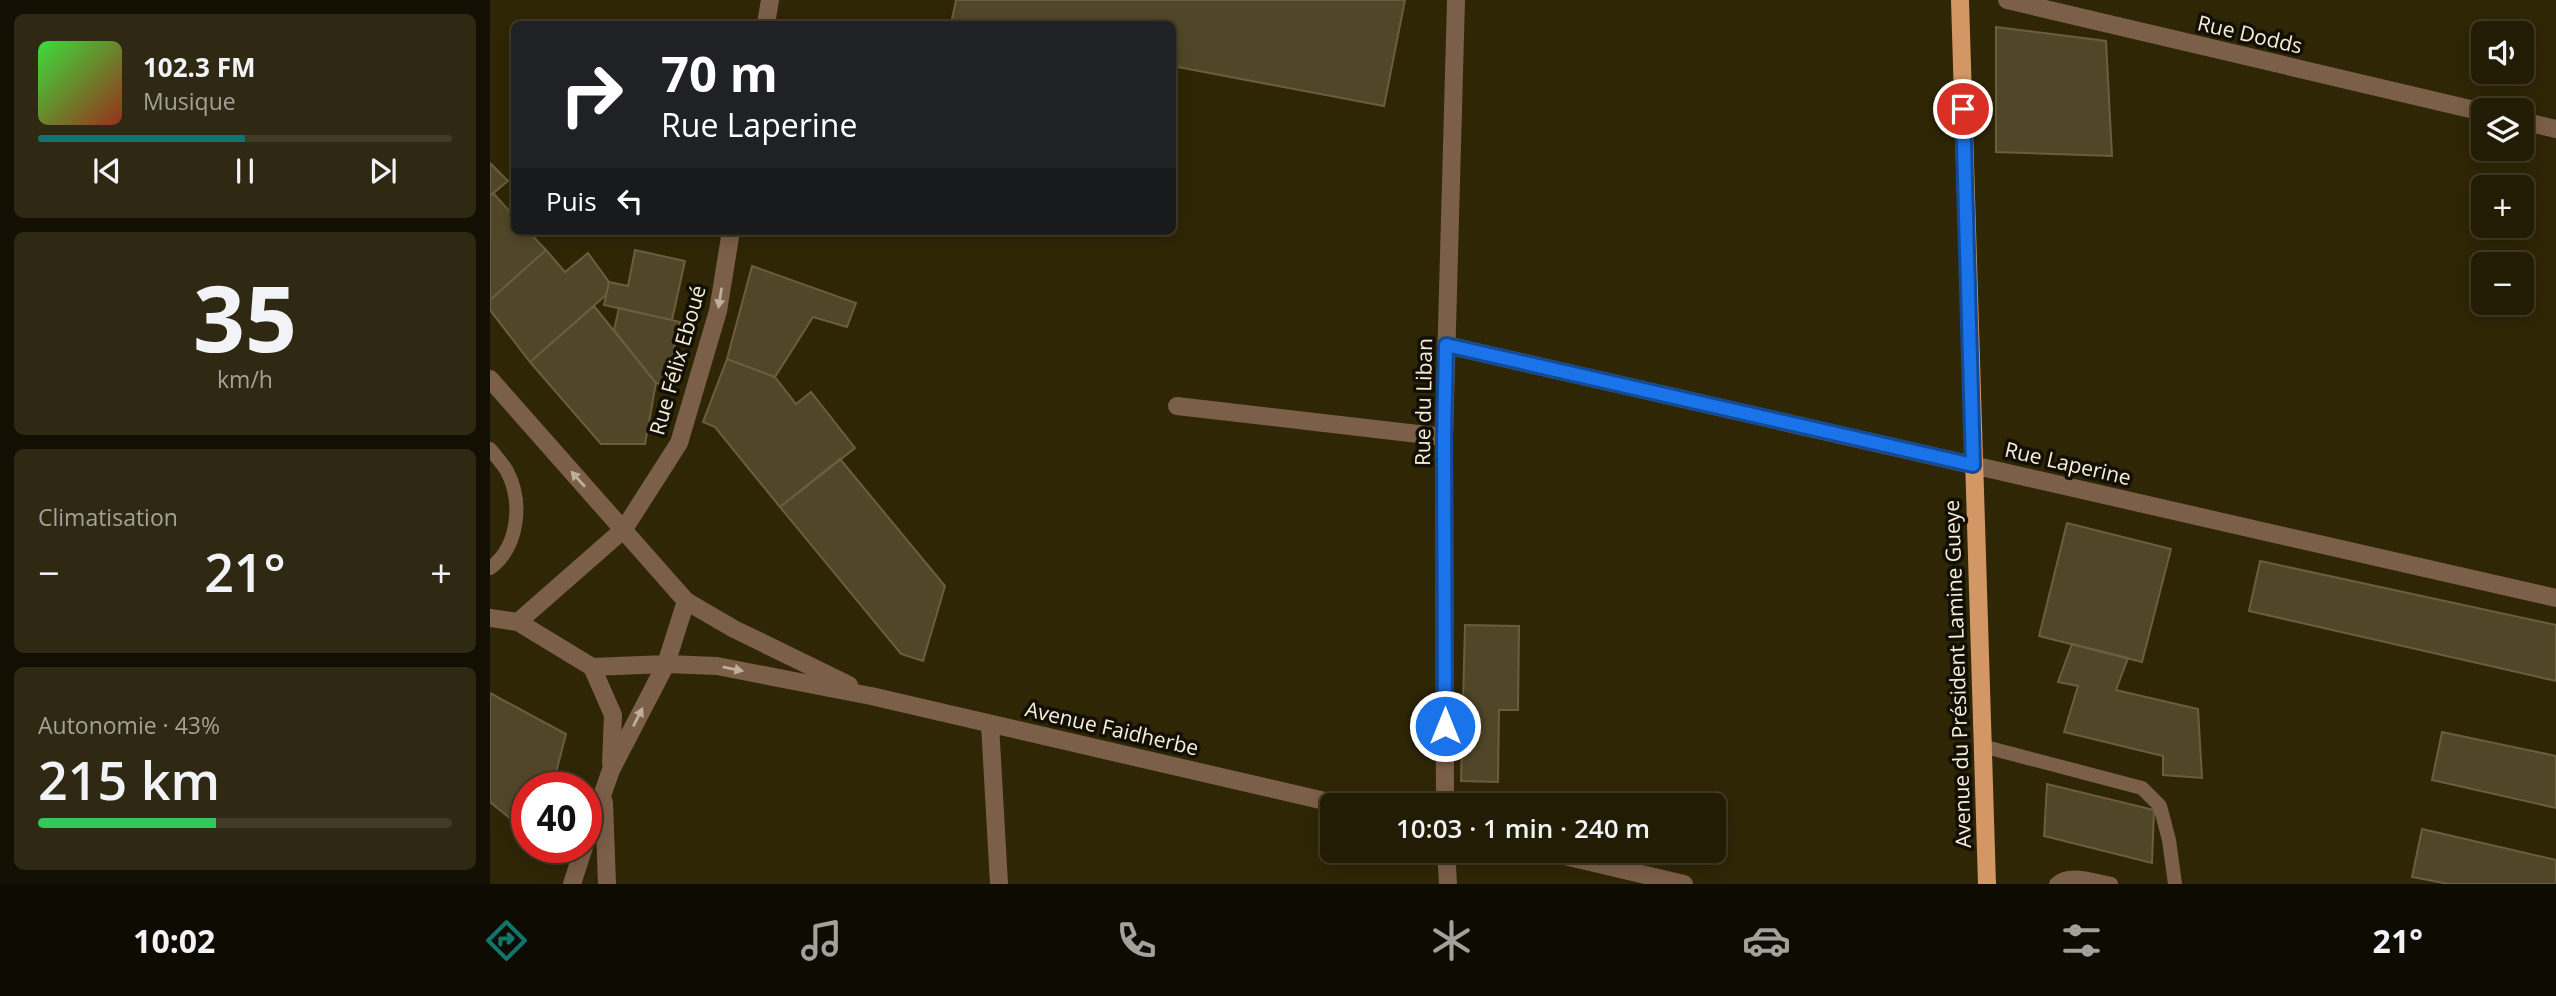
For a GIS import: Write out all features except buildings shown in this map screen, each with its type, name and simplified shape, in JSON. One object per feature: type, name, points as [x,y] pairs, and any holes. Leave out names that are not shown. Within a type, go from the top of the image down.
[{"type":"main road","name":"Avenue du Président Lamine Gueye","points":[[1960,0],[1987,884]]},
{"type":"street","points":[[766,21],[770,0]]},
{"type":"street","name":"Rue du Liban","points":[[1445,793],[1444,437],[1456,0]]},
{"type":"street","name":"Rue Dodds","points":[[2007,0],[2471,109]]},
{"type":"street","points":[[2534,124],[2556,129]]},
{"type":"street","name":"Rue Félix Eboué","points":[[518,622],[624,529],[679,443],[718,311],[730,235]]},
{"type":"street","name":"Rue Laperine","points":[[1446,345],[2556,598]]},
{"type":"street","name":"Avenue Faidherbe","points":[[490,379],[686,601],[734,629],[871,696]]},
{"type":"street","points":[[1177,406],[1444,437]]},
{"type":"street","points":[[602,794],[611,770],[666,664],[686,601]]},
{"type":"street","points":[[490,618],[518,622],[592,667],[613,715],[611,770]]},
{"type":"street","name":"Avenue Faidherbe","points":[[592,667],[666,664],[716,666],[871,696],[1320,800]]},
{"type":"street","points":[[990,724],[999,884]]},
{"type":"street","points":[[603,791],[607,884]]},
{"type":"street","points":[[572,884],[579,863]]},
{"type":"street","points":[[1447,863],[1448,884]]},
{"type":"street","points":[[1594,863],[1684,884]]},
{"type":"lane","points":[[490,449],[508,474],[517,506],[508,550],[490,568]]},
{"type":"lane","points":[[1982,746],[2142,788],[2160,806],[2169,840],[2175,884]]},
{"type":"lane","points":[[2056,884],[2061,879],[2072,878],[2111,884]]},
{"type":"route","points":[[1445,726],[1446,345],[1973,465],[1963,109]]}]
